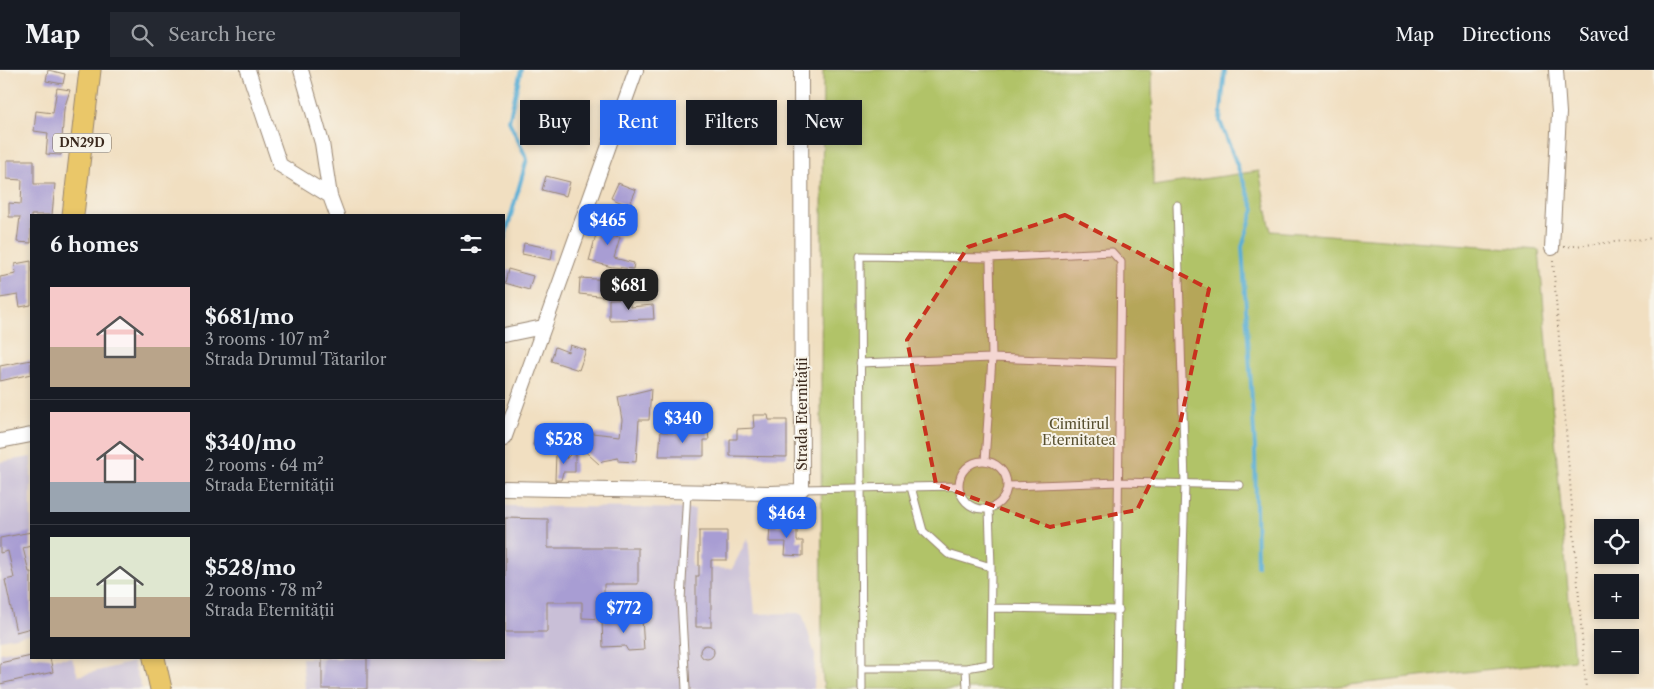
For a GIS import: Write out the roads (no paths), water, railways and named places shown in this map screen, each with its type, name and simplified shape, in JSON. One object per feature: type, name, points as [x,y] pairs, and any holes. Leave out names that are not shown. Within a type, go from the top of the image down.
[{"type":"main road","name":"DN29D","points":[[73,214],[90,70]]},
{"type":"main road","points":[[154,659],[161,689]]},
{"type":"street","points":[[248,70],[280,164],[330,196]]},
{"type":"street","points":[[301,70],[322,143],[330,196],[337,214]]},
{"type":"street","points":[[505,437],[636,70]]},
{"type":"street","name":"Strada Eternității","points":[[505,488],[798,492],[802,489],[802,70]]},
{"type":"street","points":[[1552,248],[1559,114],[1556,70]]},
{"type":"street","points":[[505,336],[543,328]]},
{"type":"street","points":[[0,442],[30,435]]},
{"type":"lane","points":[[1177,205],[1185,484],[1179,689]]},
{"type":"lane","points":[[862,689],[860,256],[990,258],[1112,252],[1121,262],[1119,610],[1116,689]]},
{"type":"lane","points":[[985,461],[992,358],[990,258]]},
{"type":"lane","points":[[860,363],[992,358],[1120,363]]},
{"type":"lane","points":[[985,461],[996,464],[1002,470],[1007,486],[1002,500],[989,508],[973,507],[962,497],[959,486],[961,474],[972,462],[985,461]]},
{"type":"lane","points":[[1007,486],[1120,482],[1240,485]]},
{"type":"lane","points":[[802,489],[959,486]]},
{"type":"lane","points":[[911,487],[923,531],[948,554],[991,567]]},
{"type":"lane","points":[[686,689],[681,600],[688,491]]},
{"type":"lane","points":[[862,668],[966,668],[990,664],[992,608],[989,508]]},
{"type":"lane","points":[[992,608],[1119,610]]},
{"type":"lane","points":[[966,668],[966,689]]},
{"type":"waterway","points":[[505,236],[527,159],[509,121],[521,70]]},
{"type":"waterway","points":[[1225,70],[1220,121],[1254,209],[1242,247],[1255,448],[1257,566]]},
{"type":"park label","name":"Cimitirul Eternitatea","points":[[1079,432]]}]
